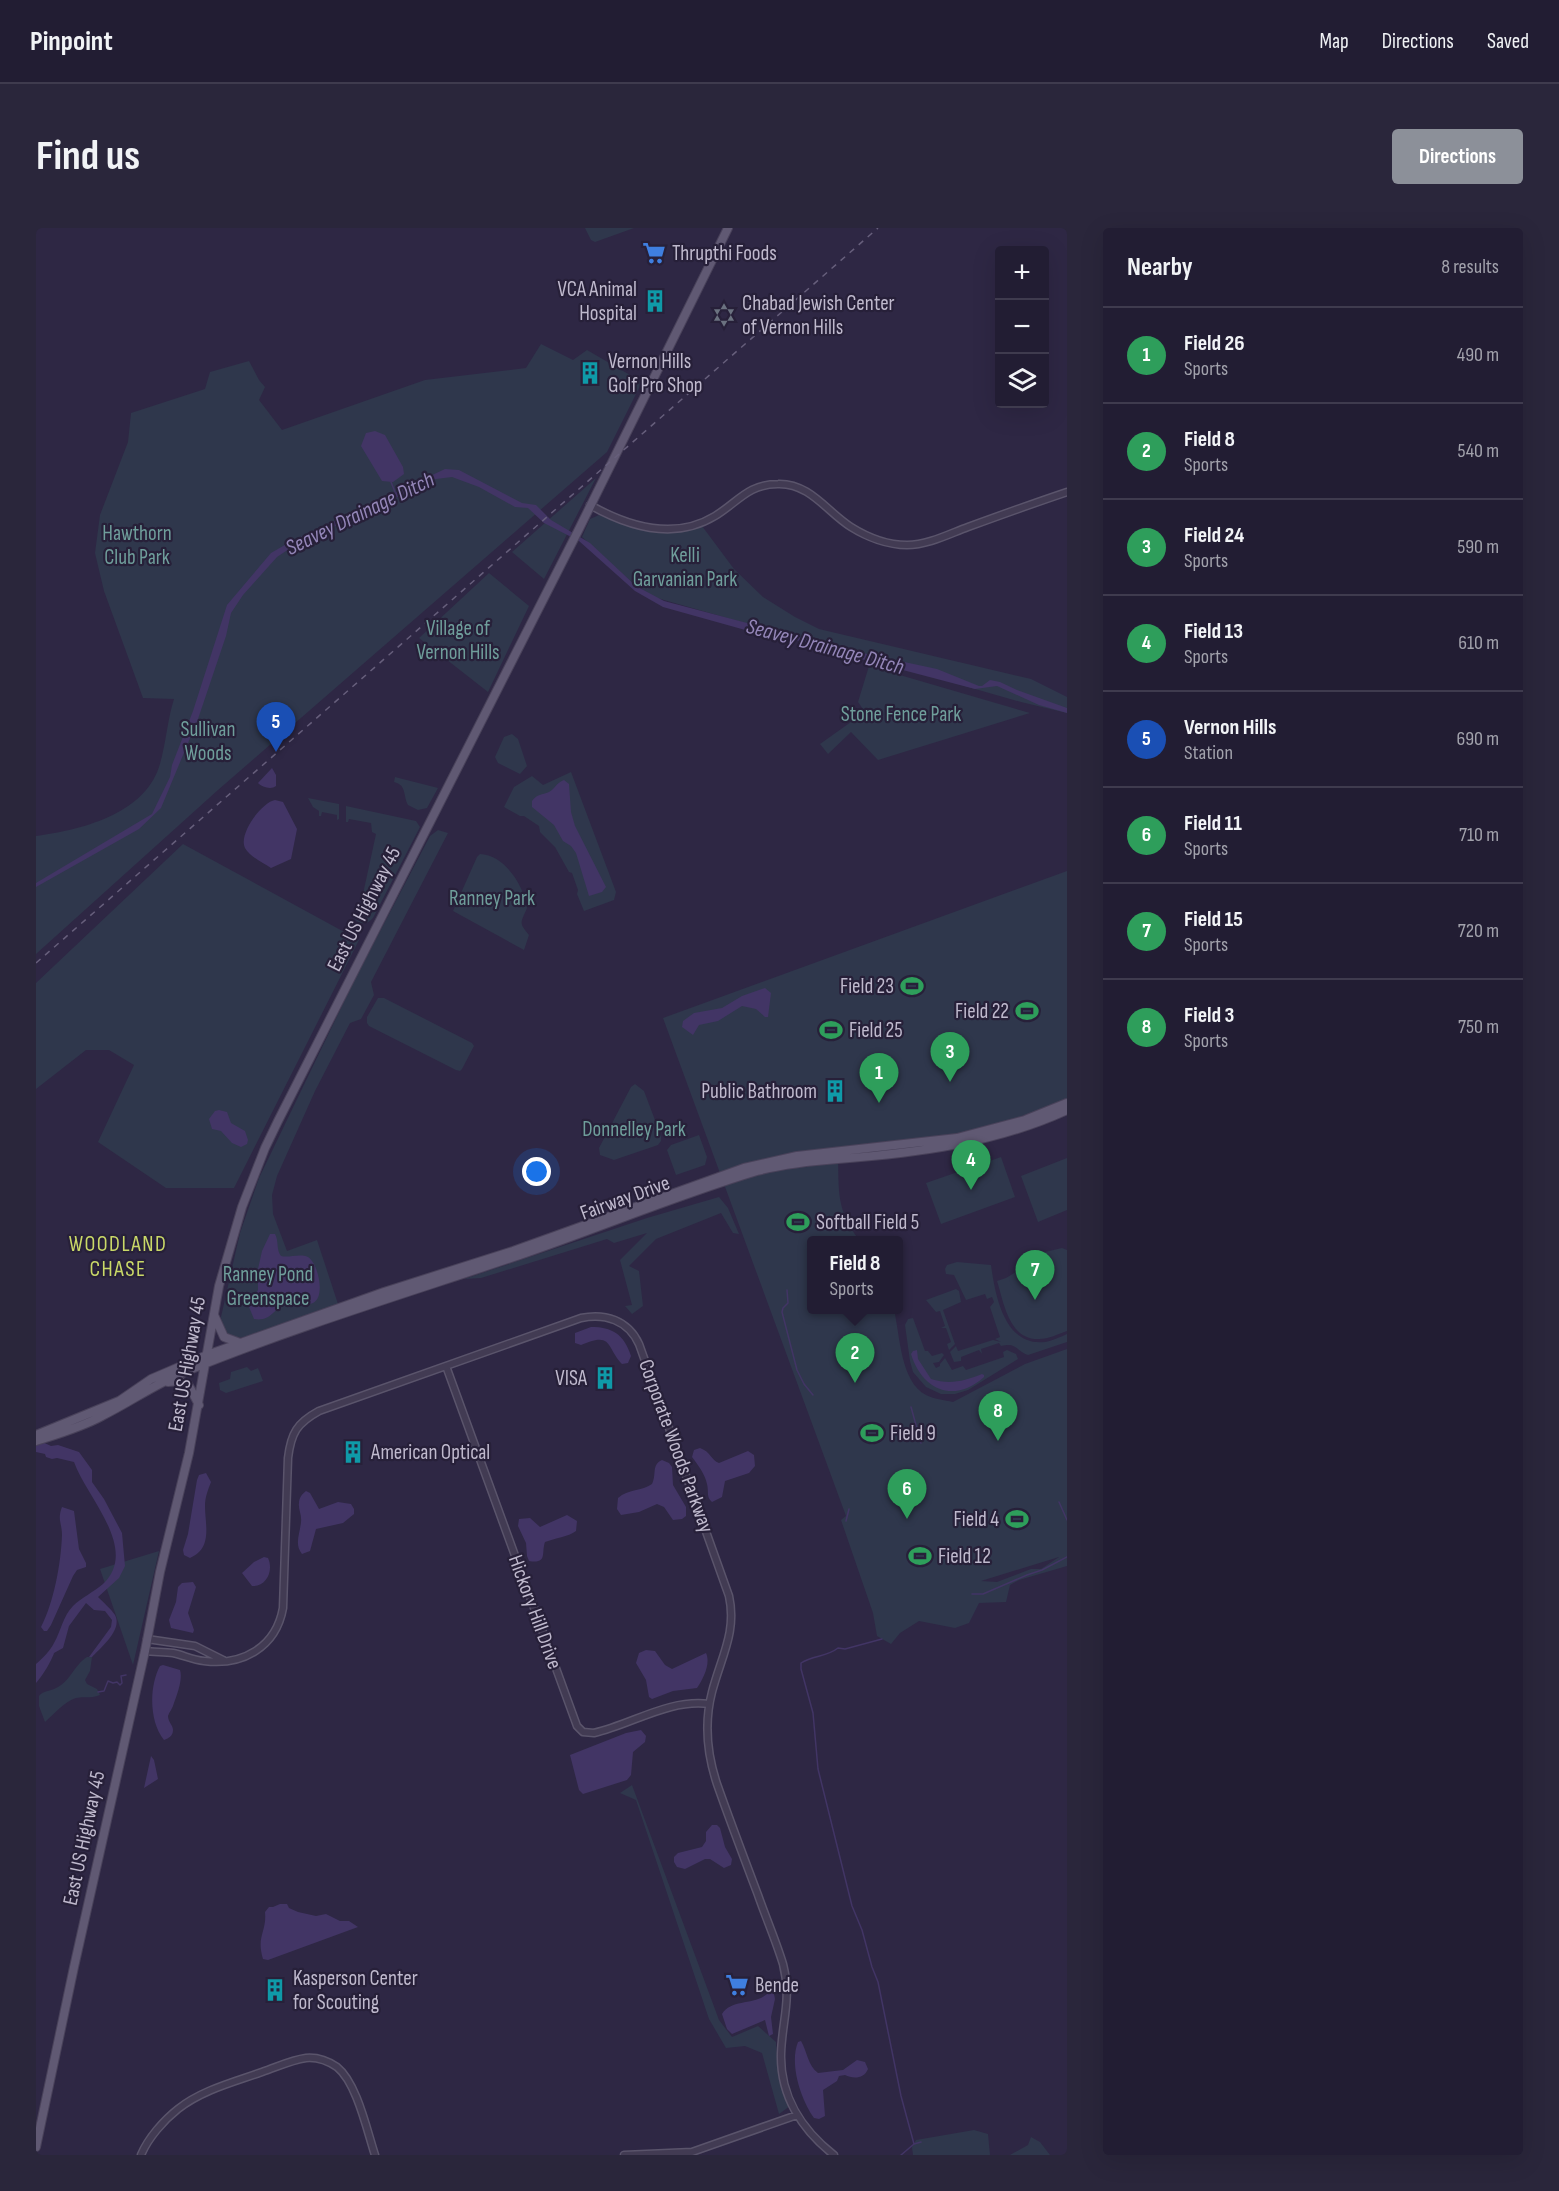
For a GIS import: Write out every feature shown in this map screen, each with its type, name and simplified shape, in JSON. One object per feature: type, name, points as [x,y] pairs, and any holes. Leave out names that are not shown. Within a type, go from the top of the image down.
[{"type":"main road","name":"East US Highway 45","points":[[36,2147],[145,1652],[160,1572],[199,1405],[219,1286],[242,1207],[265,1148],[578,531],[728,228]]},
{"type":"main road","name":"Fairway Drive","points":[[207,1359],[242,1343],[384,1292],[513,1251],[744,1168],[797,1156],[957,1138],[1025,1120],[1067,1102]]},
{"type":"main road","name":"Fairway Drive","points":[[207,1359],[520,1255],[760,1171],[805,1162],[958,1144],[1013,1131],[1067,1110]]},
{"type":"main road","points":[[214,1314],[224,1337],[233,1342],[242,1343]]},
{"type":"main road","points":[[38,1437],[95,1420],[207,1359]]},
{"type":"main road","points":[[38,1437],[119,1401],[151,1379],[207,1359]]},
{"type":"main road","points":[[155,1386],[170,1381],[188,1384],[199,1405]]},
{"type":"street","points":[[590,505],[634,525],[659,530],[674,530],[715,516],[741,495],[755,488],[784,483],[805,490],[849,526],[896,544],[921,543],[1067,492]]},
{"type":"street","name":"Corporate Woods Parkway","points":[[145,1652],[171,1653],[205,1661],[223,1660],[245,1657],[270,1640],[281,1617],[290,1443],[296,1429],[306,1418],[319,1411],[590,1316],[604,1316],[620,1322],[634,1334],[639,1344],[729,1596],[731,1629],[709,1704],[708,1742],[714,1775],[785,1973],[787,2011],[781,2054],[786,2091],[797,2115],[811,2135],[834,2155]]},
{"type":"street","name":"Hickory Hill Drive","points":[[446,1366],[577,1726],[584,1732],[594,1733],[670,1706],[692,1703],[709,1704]]},
{"type":"street","points":[[147,1639],[195,1646],[223,1660]]},
{"type":"street","points":[[141,2155],[160,2126],[178,2108],[193,2099],[208,2091],[295,2060],[312,2058],[328,2062],[336,2067],[351,2084],[375,2155]]},
{"type":"street","points":[[624,2155],[692,2152],[797,2115]]},
{"type":"green space","points":[[585,228],[634,228],[595,242],[591,240]]},
{"type":"green space","points":[[541,344],[573,360],[587,350],[642,382],[607,452],[218,790],[36,954],[36,836],[90,824],[125,808],[139,797],[151,784],[159,767],[174,699],[143,698],[104,591],[95,553],[100,515],[128,442],[131,413],[205,389],[210,372],[249,361],[265,387],[259,400],[282,430],[425,380],[526,368]]},
{"type":"green space","name":"Village of Vernon Hills","points":[[596,478],[544,579],[512,552]]},
{"type":"green space","name":"Kelli Garvanian Park","points":[[599,515],[633,528],[660,532],[681,531],[702,526],[734,569],[763,597],[795,617],[819,629],[1031,679],[1067,697],[1067,713],[1021,702],[657,598],[636,586],[582,537],[590,519]]},
{"type":"green space","points":[[489,573],[529,606],[488,692],[419,638]]},
{"type":"green space","name":"Stone Fence Park","points":[[869,666],[1030,713],[878,760],[851,732],[828,754],[820,744],[865,712],[858,702]]},
{"type":"green space","points":[[512,734],[518,739],[527,766],[520,774],[498,763],[495,757],[504,737]]},
{"type":"green space","points":[[571,772],[616,892],[614,900],[584,911],[572,873],[569,872],[555,847],[540,832],[539,826],[504,807],[514,787],[532,776],[543,785]]},
{"type":"green space","points":[[395,777],[438,788],[427,808],[418,810],[408,805],[403,788],[394,782]]},
{"type":"green space","points":[[308,798],[339,804],[339,819],[337,820],[337,815],[322,812],[319,816],[319,811],[313,807]]},
{"type":"green space","points":[[346,806],[416,821],[420,827],[373,918],[366,923],[358,922],[354,918],[358,917],[376,834],[372,832],[371,823],[349,819],[346,822]]},
{"type":"green space","name":"Ranney Pond Greenspace","points":[[438,830],[448,833],[371,982],[374,995],[361,1019],[350,1023],[315,1091],[277,1176],[272,1195],[273,1214],[287,1251],[317,1240],[338,1304],[336,1307],[265,1332],[239,1338],[231,1337],[222,1326],[221,1317],[240,1233],[259,1178],[355,979],[430,836]]},
{"type":"green space","points":[[183,844],[359,940],[234,1188],[166,1188],[98,1142],[134,1065],[109,1050],[86,1050],[36,1089],[36,983]]},
{"type":"green space","name":"Ranney Park","points":[[480,854],[489,856],[505,866],[522,890],[527,908],[522,925],[529,935],[524,950],[453,911]]},
{"type":"green space","points":[[1067,871],[1067,1098],[1012,1119],[955,1134],[838,1155],[840,1200],[846,1219],[856,1236],[807,1236],[807,1314],[895,1314],[902,1357],[911,1380],[917,1389],[926,1395],[953,1402],[1025,1364],[1067,1349],[1067,1566],[1019,1580],[1010,1585],[1006,1602],[979,1603],[969,1623],[955,1628],[919,1621],[900,1633],[891,1644],[877,1636],[873,1613],[841,1520],[846,1516],[663,1018]],"holes":[[[1059,1557],[1041,1569],[1031,1569],[997,1582],[981,1581]]]},
{"type":"green space","points":[[378,998],[384,998],[472,1043],[474,1046],[462,1069],[456,1070],[369,1026],[367,1017]]},
{"type":"green space","name":"Donnelley Park","points":[[635,1084],[644,1091],[661,1141],[658,1145],[614,1160],[600,1155],[599,1148],[631,1087]]},
{"type":"green space","points":[[699,1135],[707,1157],[705,1165],[676,1175],[667,1150],[671,1145]]},
{"type":"green space","points":[[1001,1157],[1015,1197],[941,1224],[926,1183]]},
{"type":"green space","points":[[1067,1158],[1067,1210],[1038,1222],[1021,1176]]},
{"type":"green space","points":[[719,1197],[728,1208],[739,1234],[733,1233],[721,1213],[656,1239],[629,1266],[639,1271],[643,1306],[632,1314],[625,1306],[632,1305],[620,1260],[647,1233],[614,1243],[607,1239],[481,1278],[464,1279],[647,1218]]},
{"type":"green space","points":[[1062,1248],[1067,1250],[1067,1331],[1046,1338],[1029,1338],[1014,1327],[1009,1319],[997,1281],[1006,1278],[1045,1252]]},
{"type":"green space","points":[[957,1262],[991,1265],[995,1290],[1004,1316],[1020,1336],[1031,1341],[1045,1342],[1067,1334],[1067,1342],[1028,1355],[1013,1346],[1001,1346],[999,1343],[981,1349],[982,1354],[979,1350],[961,1357],[961,1361],[954,1362],[950,1352],[956,1346],[958,1351],[993,1340],[1001,1342],[995,1339],[1000,1337],[990,1307],[994,1302],[992,1297],[987,1299],[985,1294],[966,1300],[954,1275],[946,1274],[947,1265]]},
{"type":"green space","points":[[956,1289],[959,1291],[961,1302],[943,1310],[955,1344],[949,1350],[947,1344],[951,1342],[946,1328],[941,1328],[945,1326],[940,1311],[936,1312],[926,1300]]},
{"type":"green space","points":[[913,1318],[925,1351],[932,1356],[942,1353],[944,1355],[939,1362],[933,1363],[936,1368],[945,1358],[952,1370],[963,1366],[966,1370],[1004,1357],[1003,1352],[1007,1350],[1016,1354],[1018,1359],[968,1390],[955,1394],[941,1394],[926,1387],[913,1372],[905,1325],[908,1319]]},
{"type":"green space","points":[[247,1367],[251,1371],[258,1368],[263,1381],[226,1393],[220,1390],[219,1383],[230,1379],[231,1372]]},
{"type":"green space","points":[[159,1551],[133,1665],[100,1569]]},
{"type":"green space","points":[[87,1657],[92,1657],[90,1671],[85,1680],[87,1684],[97,1689],[100,1695],[72,1700],[59,1708],[45,1722],[39,1706],[39,1696],[61,1685]]},
{"type":"green space","points":[[632,1785],[719,2020],[732,2037],[758,2026],[776,2042],[779,2080],[790,2106],[779,2114],[762,2053],[745,2046],[726,2048],[709,2019],[636,1800],[620,1793]]},
{"type":"green space","points":[[974,2130],[988,2134],[990,2155],[913,2155],[912,2147],[916,2140]]},
{"type":"green space","points":[[1031,2137],[1040,2142],[1050,2155],[1010,2155],[1028,2145]]},
{"type":"water","points":[[375,431],[385,435],[403,467],[404,474],[393,482],[382,481],[361,446],[366,433]]},
{"type":"water","name":"Seavey Drainage Ditch","points":[[445,469],[459,470],[522,503],[536,505],[551,520],[590,543],[636,586],[664,601],[853,651],[937,669],[979,686],[990,680],[1000,682],[1067,708],[1067,713],[1039,705],[997,686],[975,689],[801,641],[767,636],[663,607],[635,591],[579,541],[544,523],[528,508],[515,507],[479,487],[452,477],[436,479],[295,545],[277,557],[243,595],[231,613],[226,636],[198,719],[161,808],[139,829],[36,887],[36,883],[152,814],[170,777],[172,765],[193,711],[227,605],[271,553]]},
{"type":"water","points":[[272,768],[276,775],[276,786],[264,787],[258,783]]},
{"type":"water","points":[[564,780],[569,784],[571,812],[575,826],[606,887],[602,892],[589,896],[576,853],[563,841],[554,825],[532,807],[532,801],[536,797],[549,792]]},
{"type":"water","points":[[275,800],[283,802],[297,829],[291,859],[271,868],[250,854],[244,842],[252,820],[264,806]]},
{"type":"water","points":[[765,988],[771,993],[768,1017],[756,1009],[742,1006],[718,1021],[699,1025],[693,1035],[682,1027],[683,1021],[694,1013],[722,1008],[742,996]]},
{"type":"water","points":[[215,1111],[227,1112],[231,1123],[245,1131],[247,1144],[241,1147],[232,1143],[221,1131],[212,1129],[209,1119]]},
{"type":"water","points":[[270,1234],[275,1234],[281,1256],[298,1255],[312,1260],[319,1280],[319,1294],[313,1303],[289,1302],[264,1319],[254,1319],[249,1307],[258,1290],[258,1269],[262,1251]]},
{"type":"water","points":[[591,1327],[611,1330],[621,1337],[631,1356],[628,1363],[622,1364],[604,1340],[581,1345],[575,1343],[575,1333]]},
{"type":"water","points":[[917,1350],[918,1359],[931,1379],[951,1382],[982,1374],[984,1377],[961,1390],[940,1389],[923,1377],[916,1366],[911,1354]]},
{"type":"water","points":[[36,1439],[51,1446],[58,1445],[79,1452],[92,1470],[92,1482],[122,1533],[125,1566],[119,1578],[98,1597],[115,1615],[117,1621],[113,1633],[92,1657],[89,1657],[111,1627],[112,1620],[105,1611],[94,1610],[86,1603],[69,1626],[63,1648],[54,1653],[36,1683],[36,1664],[52,1646],[67,1614],[77,1603],[103,1584],[113,1570],[116,1555],[107,1523],[74,1462],[52,1459],[36,1452]]},
{"type":"water","points":[[700,1448],[719,1463],[748,1451],[754,1455],[755,1466],[749,1473],[725,1481],[722,1497],[712,1502],[708,1496],[705,1477],[692,1457],[694,1450]]},
{"type":"water","points":[[662,1460],[672,1467],[673,1485],[686,1507],[686,1516],[673,1520],[664,1507],[657,1504],[639,1512],[621,1515],[617,1509],[618,1498],[652,1484],[656,1464]]},
{"type":"water","points":[[206,1473],[211,1482],[205,1503],[205,1542],[197,1554],[190,1558],[184,1555],[183,1550],[197,1480],[199,1475]]},
{"type":"water","points":[[306,1491],[310,1493],[319,1509],[338,1502],[351,1504],[354,1514],[343,1523],[316,1529],[310,1551],[302,1554],[298,1543],[301,1519],[299,1505],[300,1498]]},
{"type":"water","points":[[62,1507],[74,1511],[79,1549],[86,1567],[77,1570],[73,1576],[51,1625],[47,1631],[44,1631],[41,1627],[53,1594],[60,1558]]},
{"type":"water","points":[[567,1515],[577,1521],[576,1531],[545,1542],[543,1557],[539,1561],[529,1561],[526,1543],[518,1526],[519,1519],[530,1518],[540,1527]]},
{"type":"water","points":[[264,1557],[268,1558],[270,1563],[269,1573],[265,1581],[252,1586],[242,1573],[254,1562]]},
{"type":"water","points":[[193,1582],[196,1587],[188,1613],[193,1633],[171,1628],[169,1620],[176,1602],[178,1587],[182,1583]]},
{"type":"water","points":[[646,1650],[655,1651],[665,1665],[672,1669],[706,1653],[707,1667],[697,1688],[673,1691],[652,1699],[649,1697],[646,1680],[636,1663],[639,1653]]},
{"type":"water","points":[[163,1665],[180,1670],[181,1674],[178,1691],[168,1716],[173,1732],[164,1740],[156,1724],[152,1704],[156,1674]]},
{"type":"water","points":[[641,1730],[646,1736],[645,1742],[633,1752],[631,1775],[627,1780],[583,1794],[579,1790],[570,1755],[626,1733]]},
{"type":"water","points":[[151,1756],[158,1779],[144,1788]]},
{"type":"water","points":[[712,1825],[720,1828],[725,1847],[732,1859],[731,1865],[724,1868],[710,1859],[705,1859],[685,1869],[677,1867],[674,1857],[678,1853],[702,1847],[706,1841],[706,1832]]},
{"type":"water","points":[[287,1904],[289,1908],[298,1912],[316,1916],[326,1914],[340,1921],[349,1921],[358,1927],[268,1960],[263,1959],[261,1939],[265,1925],[265,1912],[269,1907]]},
{"type":"water","points":[[769,1992],[774,1994],[775,1999],[771,2017],[773,2034],[769,2036],[765,2020],[732,2034],[727,2029],[722,2014],[726,2009],[758,1999]]},
{"type":"water","points":[[801,2041],[810,2062],[818,2073],[843,2070],[857,2060],[865,2062],[868,2069],[864,2075],[858,2077],[839,2076],[837,2081],[823,2090],[825,2116],[819,2119],[814,2118],[809,2110],[798,2082],[795,2061],[798,2042]]},
{"type":"waterway","name":"Seavey Drainage Ditch","points":[[391,482],[395,492]]},
{"type":"waterway","points":[[787,1290],[788,1303],[782,1312],[797,1370],[813,1395]]},
{"type":"waterway","points":[[911,1407],[921,1443]]},
{"type":"waterway","points":[[1059,1502],[1067,1520]]},
{"type":"waterway","points":[[846,1521],[849,1509]]},
{"type":"waterway","points":[[972,1594],[983,1594],[1042,1570],[1067,1557]]},
{"type":"waterway","points":[[882,1639],[845,1649],[838,1648],[801,1663],[801,1669],[813,1713],[818,1769],[852,1906],[878,1982],[901,2096],[914,2144]]},
{"type":"waterway","points":[[98,1692],[104,1691],[108,1681],[117,1682],[120,1685],[121,1676],[126,1675]]},
{"type":"waterway","points":[[901,2155],[914,2144],[921,2142]]},
{"type":"railway","points":[[36,963],[878,228]]},
{"type":"place","name":"Thrupthi Foods","points":[[654,253]]},
{"type":"place","name":"VCA Animal Hospital","points":[[655,301]]},
{"type":"place","name":"Chabad Jewish Center of Vernon Hills","points":[[724,315]]},
{"type":"place","name":"Vernon Hills Golf Pro Shop","points":[[590,373]]},
{"type":"place","name":"Vernon Hills","points":[[276,752]]},
{"type":"place","name":"Field 23","points":[[912,986]]},
{"type":"place","name":"Field 22","points":[[1027,1011]]},
{"type":"place","name":"Field 25","points":[[831,1030]]},
{"type":"place","name":"Field 24","points":[[950,1082]]},
{"type":"place","name":"Public Bathroom","points":[[835,1091]]},
{"type":"place","name":"Field 26","points":[[879,1103]]},
{"type":"place","name":"Field 13","points":[[971,1190]]},
{"type":"place","name":"Softball Field 5","points":[[798,1222]]},
{"type":"place","name":"Field 15","points":[[1035,1300]]},
{"type":"place","name":"VISA","points":[[605,1378]]},
{"type":"place","name":"Field 8","points":[[855,1383]]},
{"type":"place","name":"Field 9","points":[[872,1433]]},
{"type":"place","name":"Field 3","points":[[998,1441]]},
{"type":"place","name":"American Optical","points":[[353,1452]]},
{"type":"place","name":"Field 11","points":[[907,1519]]},
{"type":"place","name":"Field 4","points":[[1017,1519]]},
{"type":"place","name":"Field 12","points":[[920,1556]]},
{"type":"place","name":"Bende","points":[[737,1985]]},
{"type":"place","name":"Kasperson Center for Scouting","points":[[275,1990]]},
{"type":"district","name":"WOODLAND CHASE","points":[[118,1256]]},
{"type":"park label","name":"Hawthorn Club Park","points":[[137,545]]},
{"type":"park label","name":"Sullivan Woods","points":[[208,741]]}]
